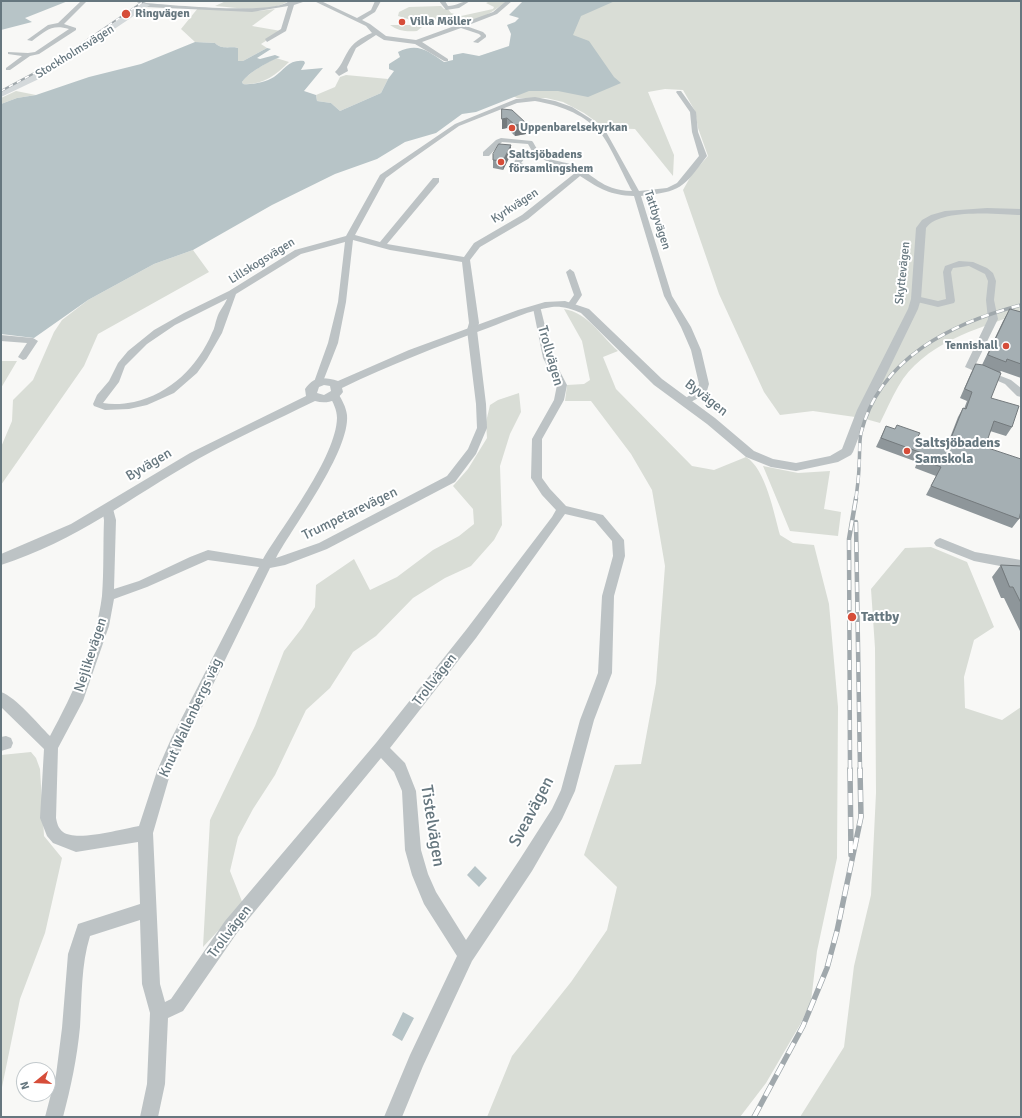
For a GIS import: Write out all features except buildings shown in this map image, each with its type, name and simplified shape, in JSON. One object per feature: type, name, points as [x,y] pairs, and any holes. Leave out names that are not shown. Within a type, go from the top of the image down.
[{"type":"main road","name":"Stockholmsvägen","points":[[1,94],[40,75],[66,59],[142,3]]},
{"type":"street","points":[[60,25],[84,1]]},
{"type":"street","points":[[142,3],[252,10],[303,1]]},
{"type":"street","points":[[317,1],[368,25],[376,33],[391,39],[417,42],[446,60]]},
{"type":"street","points":[[357,20],[367,16],[373,11],[377,6],[378,1]]},
{"type":"street","points":[[442,1],[443,6],[451,8],[467,1]]},
{"type":"street","points":[[417,42],[495,12],[509,1]]},
{"type":"street","points":[[267,40],[284,30],[292,2]]},
{"type":"street","points":[[10,53],[28,55],[37,53],[74,29],[60,25],[50,26],[30,40]]},
{"type":"street","points":[[461,26],[481,33],[484,36],[476,42]]},
{"type":"street","points":[[345,68],[350,53],[355,45],[376,33]]},
{"type":"street","points":[[8,69],[28,55]]},
{"type":"street","points":[[486,154],[498,141],[501,140],[530,142],[538,155],[580,173],[608,191],[624,194],[637,194],[669,190],[680,185],[703,156],[696,132],[693,112],[679,92]]},
{"type":"street","name":"Tattbyvägen","points":[[349,238],[383,177],[394,167],[457,125],[516,101],[535,99],[553,102],[570,108],[602,130],[637,194],[668,296],[691,338],[702,374],[704,384],[702,392],[685,402]]},
{"type":"street","points":[[538,155],[522,156],[518,160],[517,165],[530,169],[562,165]]},
{"type":"street","name":"Kyrkvägen","points":[[466,260],[477,245],[525,217],[580,173]]},
{"type":"street","points":[[382,245],[436,180]]},
{"type":"street","name":"Skyttevägen","points":[[841,456],[850,446],[857,425],[910,317],[916,298],[921,228],[927,220],[948,214],[986,211],[1021,212]]},
{"type":"street","name":"Lillskogsvägen","points":[[232,293],[232,298],[221,318],[213,342],[197,369],[190,376],[152,401],[125,407],[103,406],[98,404],[114,382],[120,366],[154,334],[169,324],[232,293],[298,252],[355,237],[404,250],[466,260]]},
{"type":"street","points":[[319,382],[333,342],[342,302],[349,238]]},
{"type":"street","points":[[466,260],[474,322],[472,330]]},
{"type":"street","points":[[916,298],[938,304],[949,303],[952,300],[947,268],[954,263],[968,263],[986,270],[991,276],[990,304],[993,319],[970,367],[1008,382],[1021,394]]},
{"type":"street","points":[[570,272],[578,296],[571,305]]},
{"type":"street","name":"Byvägen","points":[[1,560],[42,544],[76,528],[194,456],[313,397],[323,399],[335,390],[384,362],[472,330],[553,304],[571,305],[588,314],[658,382],[750,454],[771,463],[796,467],[806,466],[841,456]]},
{"type":"street","name":"Trollvägen","points":[[159,1013],[177,1005],[231,927],[381,748],[471,634],[557,519],[562,509],[546,492],[537,478],[536,457],[538,439],[559,400],[562,385],[548,358],[537,308]]},
{"type":"street","name":"Trumpetarevägen","points":[[108,596],[143,584],[208,555],[267,564],[281,562],[323,546],[385,512],[429,492],[451,479],[472,451],[479,438],[482,428],[481,404],[472,330]]},
{"type":"street","points":[[1,338],[32,341],[23,357]]},
{"type":"street","points":[[313,397],[311,394],[311,388],[319,382],[328,381],[335,390]]},
{"type":"street","name":"Knut Wallenbergs väg","points":[[149,1117],[156,1084],[159,1013],[151,984],[145,833],[164,771],[170,757],[267,564],[311,492],[332,453],[341,428],[342,414],[342,408],[335,390]]},
{"type":"street","name":"Nejlikevägen","points":[[51,747],[76,701],[89,669],[103,626],[108,596],[110,520],[108,508]]},
{"type":"street","name":"Sveavägen","points":[[393,1117],[416,1061],[466,955],[526,865],[568,791],[587,720],[605,673],[608,627],[608,596],[618,556],[618,540],[599,518],[562,509]]},
{"type":"street","points":[[940,543],[974,556],[1021,565]]},
{"type":"street","points":[[1,698],[51,747],[48,818],[52,831],[58,838],[76,844],[145,833]]},
{"type":"street","name":"Tistelvägen","points":[[381,748],[400,768],[410,791],[413,850],[420,875],[430,898],[466,955]]},
{"type":"street","points":[[54,1117],[65,1075],[71,1028],[76,954],[84,930],[148,910]]},
{"type":"shaded area","points":[[1,1],[68,1],[25,18],[32,22],[1,30]]},
{"type":"shaded area","points":[[226,1],[289,1],[272,7],[253,9],[215,6]]},
{"type":"shaded area","points":[[490,1],[506,1],[486,15],[468,23],[440,19],[427,24],[417,31],[399,30],[390,25],[411,25],[414,21],[398,16],[399,12],[409,7],[441,6],[444,9],[448,9],[451,13],[461,16],[493,9],[494,7],[486,3]]},
{"type":"shaded area","points":[[523,1],[615,1],[581,16],[573,35],[589,41],[614,77],[621,83],[588,97],[558,91],[529,91],[476,112],[462,114],[436,133],[405,142],[377,159],[335,174],[272,205],[193,250],[154,264],[88,300],[34,338],[1,334],[1,104],[17,98],[36,95],[89,77],[141,64],[195,42],[215,43],[223,47],[238,48],[238,61],[243,61],[267,48],[271,49],[257,58],[260,59],[275,55],[280,57],[254,71],[245,78],[242,82],[243,84],[259,83],[271,79],[291,63],[299,61],[304,61],[305,63],[301,70],[323,68],[304,91],[316,95],[317,101],[331,103],[340,111],[381,93],[394,71],[389,69],[389,64],[400,57],[398,52],[405,49],[417,48],[428,51],[444,62],[453,60],[453,55],[463,53],[479,56],[509,46],[511,34],[507,25],[515,22],[519,18],[509,15]]},
{"type":"shaded area","points":[[568,1],[1021,1],[1021,313],[969,332],[936,348],[909,372],[898,387],[880,423],[862,418],[813,411],[780,415],[764,392],[719,294],[683,190],[692,174],[708,156],[698,128],[695,111],[683,90],[665,89],[648,92],[674,155],[673,176],[635,129],[605,128],[584,113],[563,102],[546,98],[517,98],[509,94]]},
{"type":"shaded area","points":[[198,8],[258,11],[275,9],[252,26],[281,31],[261,44],[267,48],[243,61],[238,61],[238,48],[223,47],[215,43],[195,42],[181,29]]},
{"type":"shaded area","points":[[276,58],[289,62],[268,79],[257,83],[243,84],[242,82],[248,75],[262,65]]},
{"type":"shaded area","points":[[346,75],[388,79],[381,93],[340,111],[331,103],[317,101],[316,95],[335,87],[340,77]]},
{"type":"shaded area","points":[[16,91],[36,95],[17,98],[1,104],[1,98]]},
{"type":"shaded area","points":[[193,250],[209,272],[98,334],[84,366],[1,485],[1,447],[12,421],[13,400],[33,380],[54,332],[62,320],[88,300],[154,264]]},
{"type":"shaded area","points":[[564,309],[572,311],[587,320],[618,351],[603,357],[616,389],[692,466],[714,470],[746,457],[753,463],[764,481],[780,535],[793,543],[814,545],[829,604],[838,707],[837,858],[817,951],[811,1001],[801,1023],[766,1083],[740,1117],[487,1117],[512,1056],[571,982],[607,930],[617,887],[584,855],[615,765],[641,764],[656,683],[665,566],[652,490],[631,454],[591,401],[565,401],[567,385],[584,384],[590,380],[582,341]]},
{"type":"shaded area","points":[[1,361],[17,361],[1,388]]},
{"type":"shaded area","points":[[519,393],[521,412],[510,434],[500,466],[502,525],[494,540],[471,566],[445,578],[413,598],[376,636],[353,652],[330,688],[306,710],[275,775],[253,809],[238,837],[230,871],[243,904],[203,947],[210,820],[255,726],[284,651],[302,628],[315,607],[316,585],[354,559],[370,590],[397,577],[433,550],[459,536],[474,524],[473,509],[453,486],[468,469],[487,438],[486,422],[490,405],[498,400]]},
{"type":"shaded area","points":[[763,466],[798,473],[830,471],[824,509],[841,512],[838,536],[790,531]]},
{"type":"shaded area","points":[[931,547],[967,562],[994,627],[974,640],[964,677],[965,708],[1002,720],[1021,707],[1021,1117],[800,1117],[844,1047],[854,966],[871,895],[876,793],[875,648],[871,589],[905,548]]},
{"type":"shaded area","points":[[31,752],[36,758],[40,769],[44,836],[62,858],[45,933],[20,999],[1,1092],[1,755]]},
{"type":"shaded area","points":[[475,866],[487,878],[479,887],[467,875]]},
{"type":"shaded area","points":[[403,1012],[414,1018],[402,1041],[392,1035]]},
{"type":"railway","points":[[1,91],[55,62],[144,1]]},
{"type":"railway","points":[[856,499],[861,433],[871,406],[884,383],[902,364],[923,347],[946,333],[970,322],[1021,305]]},
{"type":"railway","points":[[850,770],[849,539],[856,498]]},
{"type":"railway","points":[[856,522],[860,770]]},
{"type":"railway","points":[[850,769],[851,855]]},
{"type":"railway","points":[[754,1117],[803,1026],[827,968],[837,931],[861,817],[860,769]]},
{"type":"place","name":"Ringvägen","points":[[126,14]]},
{"type":"place","name":"Villa Möller","points":[[402,22]]},
{"type":"place","name":"Uppenbarelsekyrkan","points":[[512,128]]},
{"type":"place","name":"Saltsjöbadens församlingshem","points":[[501,162]]},
{"type":"place","name":"Tennishall","points":[[1006,346]]},
{"type":"place","name":"Saltsjöbadens Samskola","points":[[907,451]]},
{"type":"place","name":"Tattby","points":[[852,617]]}]
